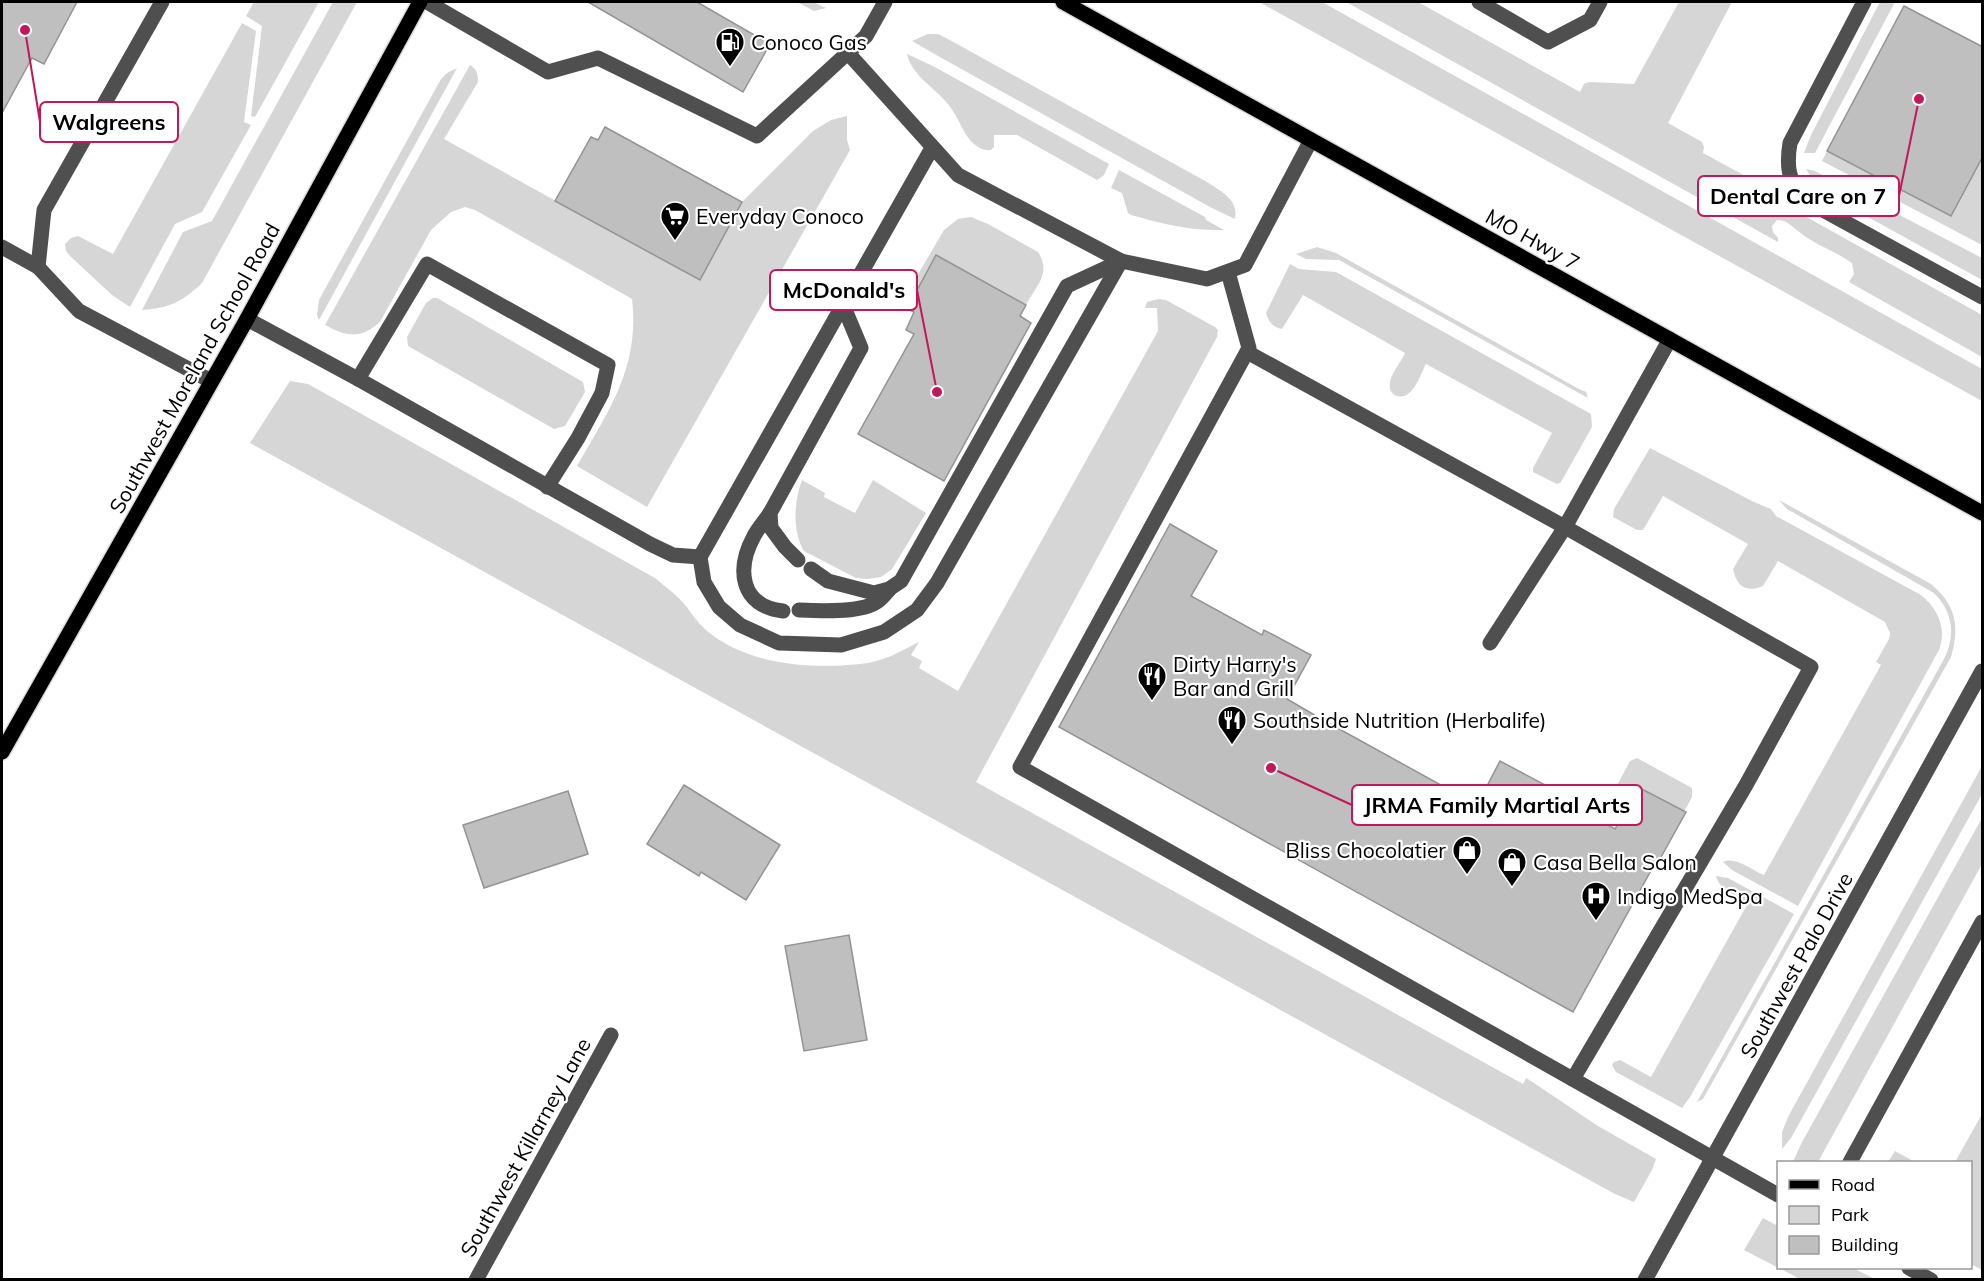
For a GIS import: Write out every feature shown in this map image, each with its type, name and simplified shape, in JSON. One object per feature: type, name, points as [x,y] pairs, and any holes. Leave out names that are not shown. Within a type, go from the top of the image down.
[{"type":"main road","name":"Southwest Moreland School Road","points":[[2,753],[247,319],[420,2]]},
{"type":"main road","name":"MO Hwy 7","points":[[1063,2],[1983,513]]},
{"type":"street","points":[[38,267],[44,210],[162,2]]},
{"type":"street","points":[[427,2],[548,72],[598,58],[757,136],[866,36],[885,2]]},
{"type":"street","points":[[1479,2],[1548,42],[1590,20],[1600,2]]},
{"type":"street","points":[[1864,2],[1790,143],[1787,161],[1791,180],[1803,195],[1821,209],[1983,297]]},
{"type":"street","points":[[848,53],[958,175],[1121,261],[1207,279],[1245,265],[1311,140]]},
{"type":"street","points":[[932,148],[700,557],[704,582],[719,607],[740,626],[779,643],[841,645],[884,632],[917,610],[937,583],[1121,261]]},
{"type":"street","points":[[2,247],[38,267],[79,310],[211,381]]},
{"type":"street","points":[[799,610],[828,612],[875,603],[901,580],[1067,286],[1121,261]]},
{"type":"street","points":[[358,379],[427,264],[608,365],[602,393],[578,438],[547,487]]},
{"type":"street","points":[[1228,272],[1249,348],[1020,767],[1777,1194]]},
{"type":"street","points":[[783,611],[762,606],[750,596],[743,580],[745,561],[753,537],[770,513],[861,348],[843,305]]},
{"type":"street","points":[[247,319],[650,544],[674,555],[700,557]]},
{"type":"street","points":[[1490,643],[1565,527],[1670,339]]},
{"type":"street","points":[[1247,352],[1565,527],[1811,667],[1746,785],[1573,1079]]},
{"type":"street","points":[[770,513],[771,528],[785,547],[828,581],[874,593],[889,590]]},
{"type":"street","name":"Southwest Palo Drive","points":[[1645,1280],[1983,671]]},
{"type":"street","points":[[1851,1161],[1983,922]]},
{"type":"street","name":"Southwest Killarney Lane","points":[[476,1280],[611,1035]]},
{"type":"street","points":[[1912,1269],[1931,1280]]},
{"type":"green space","points":[[254,2],[319,2],[255,117],[251,116],[262,26],[246,16]]},
{"type":"green space","points":[[333,2],[357,2],[202,283],[175,303],[142,310],[183,232],[212,221]]},
{"type":"green space","points":[[797,2],[813,2],[826,8],[814,11]]},
{"type":"green space","points":[[1259,2],[1322,2],[1982,369],[1982,401]]},
{"type":"green space","points":[[1346,2],[1418,2],[1580,92],[1584,84],[1589,82],[1634,84],[1679,2],[1732,2],[1668,123],[1702,142],[1703,153],[1773,191],[1794,210],[1982,315],[1982,357],[1849,282],[1854,274],[1852,263],[1811,240],[1786,222],[1777,220],[1772,226],[1778,242]]},
{"type":"green space","points":[[1880,2],[1895,2],[1815,153],[1804,153],[1811,135]]},
{"type":"green space","points":[[242,23],[256,31],[244,122],[251,125],[202,212],[175,224],[130,307],[112,295],[70,256],[65,244],[71,238],[78,236],[113,254]]},
{"type":"green space","points":[[928,34],[938,34],[948,39],[1207,182],[1223,192],[1231,201],[1234,206],[1235,219],[912,41]]},
{"type":"green space","points":[[907,54],[933,66],[1109,164],[1104,175],[1097,180],[1017,135],[994,135],[994,147],[991,150],[978,147],[967,137],[946,101],[914,69]]},
{"type":"green space","points":[[470,65],[477,72],[478,82],[444,139],[699,280],[742,202],[813,131],[831,120],[847,116],[847,140],[850,150],[647,507],[577,466],[611,406],[627,367],[633,323],[632,299],[475,210],[465,207],[451,212],[431,230],[380,322],[373,328],[360,334],[347,334],[325,325]]},
{"type":"green space","points":[[457,68],[319,320],[317,315],[319,300],[441,79]]},
{"type":"green space","points":[[1827,151],[1951,216],[1982,156],[1982,245],[1822,161]]},
{"type":"green space","points":[[1806,169],[1815,171],[1982,258],[1982,280],[1828,195],[1815,183]]},
{"type":"green space","points":[[1119,170],[1205,217],[1206,220],[1224,230],[1177,226],[1131,215],[1128,213],[1122,193],[1111,188]]},
{"type":"green space","points":[[971,217],[1038,252],[1042,260],[1043,273],[1026,305],[937,255],[911,301],[904,298],[944,230],[958,219]]},
{"type":"green space","points":[[1317,247],[1336,253],[1586,392],[1588,398],[1339,260],[1306,259],[1296,254]]},
{"type":"green space","points":[[1290,264],[1299,269],[1336,272],[1591,414],[1592,427],[1561,482],[1557,484],[1533,472],[1552,433],[1426,364],[1417,384],[1407,395],[1395,395],[1391,392],[1390,384],[1405,353],[1303,295],[1282,329],[1274,326],[1266,313]]},
{"type":"green space","points":[[437,298],[583,382],[585,392],[565,426],[554,429],[408,346],[407,337],[426,303]]},
{"type":"green space","points":[[1158,299],[1166,300],[1215,327],[1218,330],[1217,337],[976,782],[1523,1084],[1526,1078],[1598,1126],[1656,1159],[1634,1202],[1615,1194],[250,443],[290,381],[308,384],[655,578],[679,598],[706,630],[741,651],[783,663],[848,665],[881,660],[919,642],[911,655],[922,661],[919,668],[958,691],[1158,331],[1157,308],[1145,308],[1147,302]]},
{"type":"green space","points":[[1650,448],[1771,509],[1776,516],[1921,595],[1932,606],[1939,620],[1942,634],[1939,650],[1798,906],[1732,870],[1723,862],[1738,862],[1764,875],[1881,665],[1876,662],[1890,633],[1885,622],[1778,561],[1763,586],[1752,589],[1743,587],[1737,580],[1733,569],[1748,544],[1663,496],[1643,530],[1637,530],[1613,517],[1614,509]]},
{"type":"green space","points":[[802,480],[825,493],[824,497],[855,513],[873,480],[926,513],[892,569],[881,577],[856,578],[804,551],[796,525],[797,497]]},
{"type":"green space","points":[[1779,500],[1931,584],[1951,608],[1955,626],[1954,646],[1951,657],[1703,1099],[1697,1102],[1944,659],[1950,641],[1949,616],[1934,593],[1787,509]]},
{"type":"green space","points":[[1637,758],[1692,788],[1692,797],[1674,830],[1675,822],[1615,789],[1630,761]]},
{"type":"green space","points":[[1982,766],[1982,794],[1791,1138],[1782,1149],[1782,1132],[1789,1115]]},
{"type":"green space","points":[[1982,818],[1982,864],[1819,1161],[1793,1161]]},
{"type":"green space","points":[[1716,876],[1728,878],[1794,914],[1682,1108],[1616,1072],[1612,1065],[1620,1060],[1651,1077],[1748,903],[1725,889]]},
{"type":"green space","points":[[1982,1114],[1982,1270],[1972,1265],[1972,1161],[1956,1161]]},
{"type":"green space","points":[[1895,1151],[1913,1161],[1889,1161]]},
{"type":"green space","points":[[1763,1218],[1777,1225],[1777,1267],[1744,1250]]},
{"type":"green space","points":[[1781,1269],[1855,1269],[1875,1279],[1800,1279]]},
{"type":"building","points":[[2,2],[77,2],[44,64],[32,58],[2,113]]},
{"type":"building","name":"Conoco Gas","points":[[588,2],[697,2],[770,44],[743,92]]},
{"type":"building","points":[[1904,6],[1983,47],[1983,156],[1951,216],[1827,151]]},
{"type":"building","name":"Everyday Conoco","points":[[605,127],[742,202],[700,280],[555,201],[591,137],[598,140]]},
{"type":"building","points":[[936,255],[1026,305],[1020,316],[1031,323],[944,481],[858,434],[914,334],[906,330],[914,312],[907,309]]},
{"type":"building","points":[[1170,524],[1217,551],[1191,596],[1262,635],[1264,630],[1311,655],[1287,699],[1323,720],[1477,805],[1500,761],[1547,786],[1544,790],[1615,829],[1638,787],[1686,812],[1573,1012],[1059,727]]},
{"type":"building","points":[[684,785],[780,845],[746,900],[701,872],[699,876],[647,844]]},
{"type":"building","points":[[568,791],[588,854],[484,888],[463,825]]},
{"type":"building","points":[[849,935],[867,1040],[804,1051],[785,946]]},
{"type":"place","name":"Walgreens","points":[[25,30]]},
{"type":"place","name":"Conoco Gas","points":[[730,68]]},
{"type":"place","name":"Dental Care on 7","points":[[1919,99]]},
{"type":"place","name":"Everyday Conoco","points":[[675,242]]},
{"type":"place","name":"McDonald's","points":[[937,392]]},
{"type":"place","name":"Dirty Harry's Bar and Grill","points":[[1152,702]]},
{"type":"place","name":"Southside Nutrition (Herbalife)","points":[[1232,746]]},
{"type":"place","name":"JRMA Family Martial Arts","points":[[1271,768]]},
{"type":"place","name":"Bliss Chocolatier","points":[[1467,876]]},
{"type":"place","name":"Casa Bella Salon","points":[[1512,888]]},
{"type":"place","name":"Indigo MedSpa","points":[[1596,922]]}]
